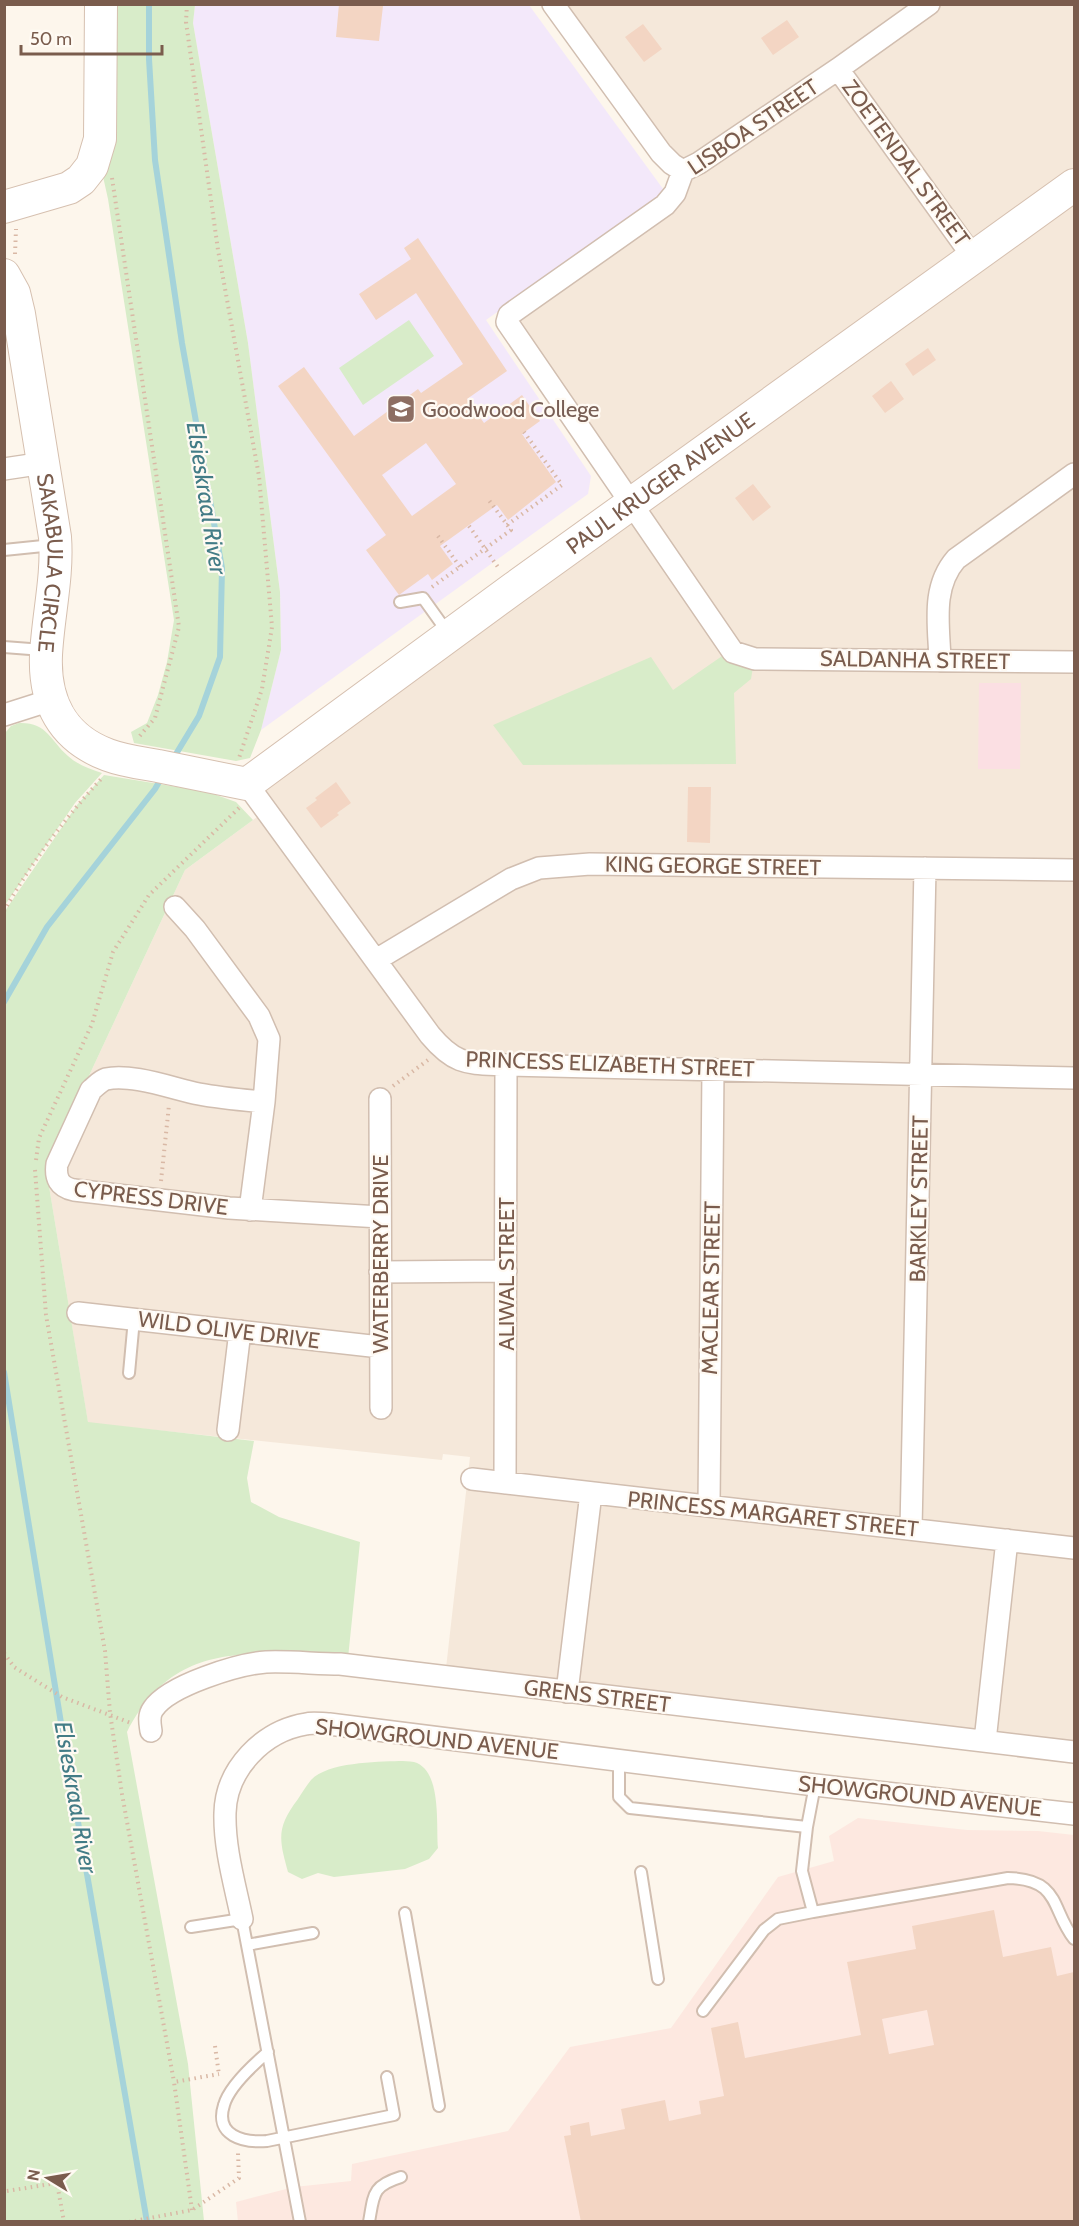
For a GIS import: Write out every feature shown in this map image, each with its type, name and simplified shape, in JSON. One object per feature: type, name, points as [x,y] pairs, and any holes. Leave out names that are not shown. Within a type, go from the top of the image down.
[{"type":"street","points":[[11,215],[76,185],[88,173],[95,159],[100,139],[100,4]]},
{"type":"street","points":[[553,4],[661,153],[683,171]]},
{"type":"street","name":"LISBOA STREET","points":[[631,504],[508,325],[509,315],[665,205],[675,193],[683,171],[699,163],[838,69],[929,4]]},
{"type":"street","name":"ZOETENDAL STREET","points":[[838,69],[973,257]]},
{"type":"street","name":"PAUL KRUGER AVENUE","points":[[235,783],[450,635],[1074,185]]},
{"type":"street","name":"SAKABULA CIRCLE","points":[[10,267],[20,314],[56,545],[46,672],[51,700],[65,725],[79,740],[118,760],[235,783]]},
{"type":"street","name":"SAKABULA CIRCLE","points":[[4,469],[44,463]]},
{"type":"street","points":[[940,661],[939,595],[946,570],[956,559],[1074,474]]},
{"type":"street","name":"SALDANHA STREET","points":[[631,504],[729,648],[739,655],[755,659],[1074,662]]},
{"type":"street","points":[[4,715],[51,700]]},
{"type":"street","name":"PRINCESS ELIZABETH STREET","points":[[235,783],[376,960],[442,1049],[454,1059],[506,1065],[1074,1078]]},
{"type":"street","name":"KING GEORGE STREET","points":[[376,960],[511,879],[539,868],[552,866],[590,864],[1074,870]]},
{"type":"street","name":"BARKLEY STREET","points":[[911,1529],[926,868]]},
{"type":"street","points":[[175,907],[202,939],[265,1027],[269,1039],[264,1102],[250,1210]]},
{"type":"street","name":"ALIWAL STREET","points":[[505,1483],[506,1065]]},
{"type":"street","name":"MACLEAR STREET","points":[[709,1506],[713,1069]]},
{"type":"street","name":"CYPRESS DRIVE","points":[[264,1102],[214,1096],[120,1078],[100,1082],[92,1090],[57,1164],[59,1182],[67,1189],[250,1210],[380,1217]]},
{"type":"street","name":"WATERBERRY DRIVE","points":[[380,1099],[381,1408]]},
{"type":"street","points":[[380,1272],[506,1271]]},
{"type":"street","name":"WILD OLIVE DRIVE","points":[[78,1313],[380,1347]]},
{"type":"street","points":[[228,1430],[240,1331]]},
{"type":"street","name":"PRINCESS MARGARET STREET","points":[[472,1479],[1074,1548]]},
{"type":"street","points":[[567,1692],[591,1493]]},
{"type":"street","points":[[985,1741],[1008,1540]]},
{"type":"street","name":"GRENS STREET","points":[[151,1731],[149,1720],[153,1709],[178,1690],[238,1666],[267,1662],[340,1664],[1074,1752]]},
{"type":"street","name":"SHOWGROUND AVENUE","points":[[242,1919],[225,1825],[226,1800],[235,1777],[254,1750],[268,1738],[307,1723],[1074,1814]]},
{"type":"lane","points":[[4,550],[56,545]]},
{"type":"lane","points":[[400,602],[423,598],[450,635]]},
{"type":"lane","points":[[4,647],[47,650]]},
{"type":"lane","points":[[129,1373],[134,1319]]},
{"type":"lane","points":[[619,1759],[619,1797],[630,1808],[807,1827]]},
{"type":"lane","points":[[813,1912],[802,1871],[815,1785]]},
{"type":"lane","points":[[641,1872],[658,1979]]},
{"type":"lane","points":[[703,2012],[764,1930],[778,1919],[813,1912],[1018,1878],[1035,1883],[1053,1897],[1074,1939]]},
{"type":"lane","points":[[405,1913],[438,2106]]},
{"type":"lane","points":[[191,1927],[242,1919]]},
{"type":"lane","name":"SHOWGROUND AVENUE","points":[[242,1919],[300,2222]]},
{"type":"lane","points":[[247,1946],[313,1933]]},
{"type":"lane","points":[[268,2052],[244,2077],[224,2104],[224,2125],[229,2134],[238,2139],[259,2142],[394,2115],[387,2078]]},
{"type":"lane","points":[[369,2222],[375,2191],[385,2182],[401,2177]]},
{"type":"path","points":[[188,4],[186,22],[218,250],[259,476],[272,627],[262,689],[235,783],[149,895],[113,952],[92,1024],[39,1138],[34,1177],[46,1315],[105,1651],[110,1713],[122,1794],[174,2082],[192,2210]]},
{"type":"path","points":[[4,911],[71,813],[155,718],[179,627],[110,172]]},
{"type":"path","points":[[10,267],[11,215]]},
{"type":"path","points":[[507,525],[562,485],[524,432]]},
{"type":"path","points":[[423,598],[422,594],[511,530],[488,499]]},
{"type":"path","points":[[469,526],[502,573]]},
{"type":"path","points":[[438,536],[460,567]]},
{"type":"path","points":[[380,1099],[392,1086],[442,1049]]},
{"type":"path","points":[[159,1200],[170,1086]]},
{"type":"path","points":[[4,1653],[14,1667],[62,1697],[95,1710],[110,1713],[151,1731]]},
{"type":"path","points":[[215,2046],[224,2104]]},
{"type":"path","points":[[174,2082],[219,2074]]},
{"type":"path","points":[[129,2222],[192,2210],[239,2178],[238,2139]]},
{"type":"path","points":[[7,2191],[57,2183],[64,2222]]},
{"type":"shaded area","name":"Goodwood College","points":[[195,5],[529,5],[666,193],[486,320],[591,476],[588,494],[261,730],[281,650],[280,592],[248,343],[193,23]]},
{"type":"shaded area","points":[[552,5],[1074,5],[1074,1751],[445,1677],[470,1457],[443,1454],[442,1460],[88,1423],[46,1168],[185,870],[268,809],[247,782],[628,504],[507,326],[663,203],[680,172]]},
{"type":"shaded area","points":[[979,683],[1021,683],[1020,769],[978,769]]},
{"type":"shaded area","points":[[858,1818],[967,1830],[1038,1831],[1074,1835],[1074,2221],[238,2222],[236,2202],[294,2187],[351,2181],[352,2164],[508,2131],[570,2047],[671,2028],[778,1877],[834,1861],[829,1836]]},
{"type":"green space","points":[[112,5],[195,5],[193,23],[248,343],[280,592],[281,650],[261,730],[250,758],[236,761],[134,743],[131,732],[147,723],[158,695],[167,662],[174,620],[102,172]]},
{"type":"green space","points":[[409,320],[434,356],[363,405],[339,368]]},
{"type":"green space","points":[[725,654],[753,667],[751,679],[734,693],[736,764],[523,765],[493,725],[651,657],[673,690]]},
{"type":"green space","points":[[19,723],[36,725],[72,759],[102,773],[75,803],[5,905],[5,733],[11,726]]},
{"type":"green space","points":[[104,775],[208,792],[236,802],[253,820],[185,870],[46,1168],[88,1422],[254,1441],[247,1478],[251,1502],[279,1517],[360,1542],[348,1658],[251,1654],[222,1657],[194,1665],[169,1679],[147,1701],[127,1732],[188,2064],[204,2221],[5,2222],[5,911],[77,805]]},
{"type":"green space","points":[[399,1761],[414,1762],[423,1767],[433,1786],[436,1799],[438,1848],[429,1859],[405,1869],[334,1877],[318,1873],[302,1879],[288,1872],[281,1842],[283,1826],[291,1809],[311,1780],[319,1774],[340,1766]]},
{"type":"building","points":[[339,4],[383,6],[379,41],[336,37]]},
{"type":"building","points":[[787,20],[799,37],[773,55],[761,38]]},
{"type":"building","points":[[643,24],[662,49],[644,62],[625,37]]},
{"type":"building","points":[[418,238],[507,371],[467,399],[484,423],[522,395],[540,421],[522,434],[556,482],[508,520],[497,505],[440,546],[453,564],[432,580],[428,574],[399,595],[366,550],[386,535],[278,386],[304,367],[354,436],[418,389],[421,393],[463,364],[416,293],[376,320],[359,294],[411,259],[404,248]],"holes":[[[426,443],[456,484],[412,516],[382,475]]]},
{"type":"building","points":[[928,348],[936,360],[913,376],[905,364]]},
{"type":"building","points":[[891,381],[904,399],[885,413],[872,396]]},
{"type":"building","points":[[753,484],[771,507],[753,521],[735,498]]},
{"type":"building","points":[[336,782],[351,803],[321,828],[306,808]]},
{"type":"building","points":[[688,787],[711,787],[710,843],[687,842]]},
{"type":"building","points":[[994,1910],[1003,1957],[1051,1947],[1057,1976],[1074,1972],[1074,2222],[581,2222],[564,2136],[571,2135],[570,2126],[589,2122],[591,2136],[625,2129],[621,2109],[665,2100],[669,2121],[701,2114],[699,2101],[724,2096],[711,2028],[738,2022],[745,2058],[861,2035],[847,1962],[916,1949],[912,1926]],"holes":[[[927,2010],[934,2045],[889,2054],[882,2019]]]},
{"type":"waterway","name":"Elsieskraal River","points":[[149,4],[149,59],[155,160],[182,343],[222,568],[220,657],[199,716],[173,759]]},
{"type":"waterway","name":"Elsieskraal River","points":[[4,1002],[47,927],[155,789],[163,775]]},
{"type":"waterway","name":"Elsieskraal River","points":[[4,1372],[62,1729],[147,2222]]},
{"type":"place","name":"Goodwood College","points":[[401,409]]}]
